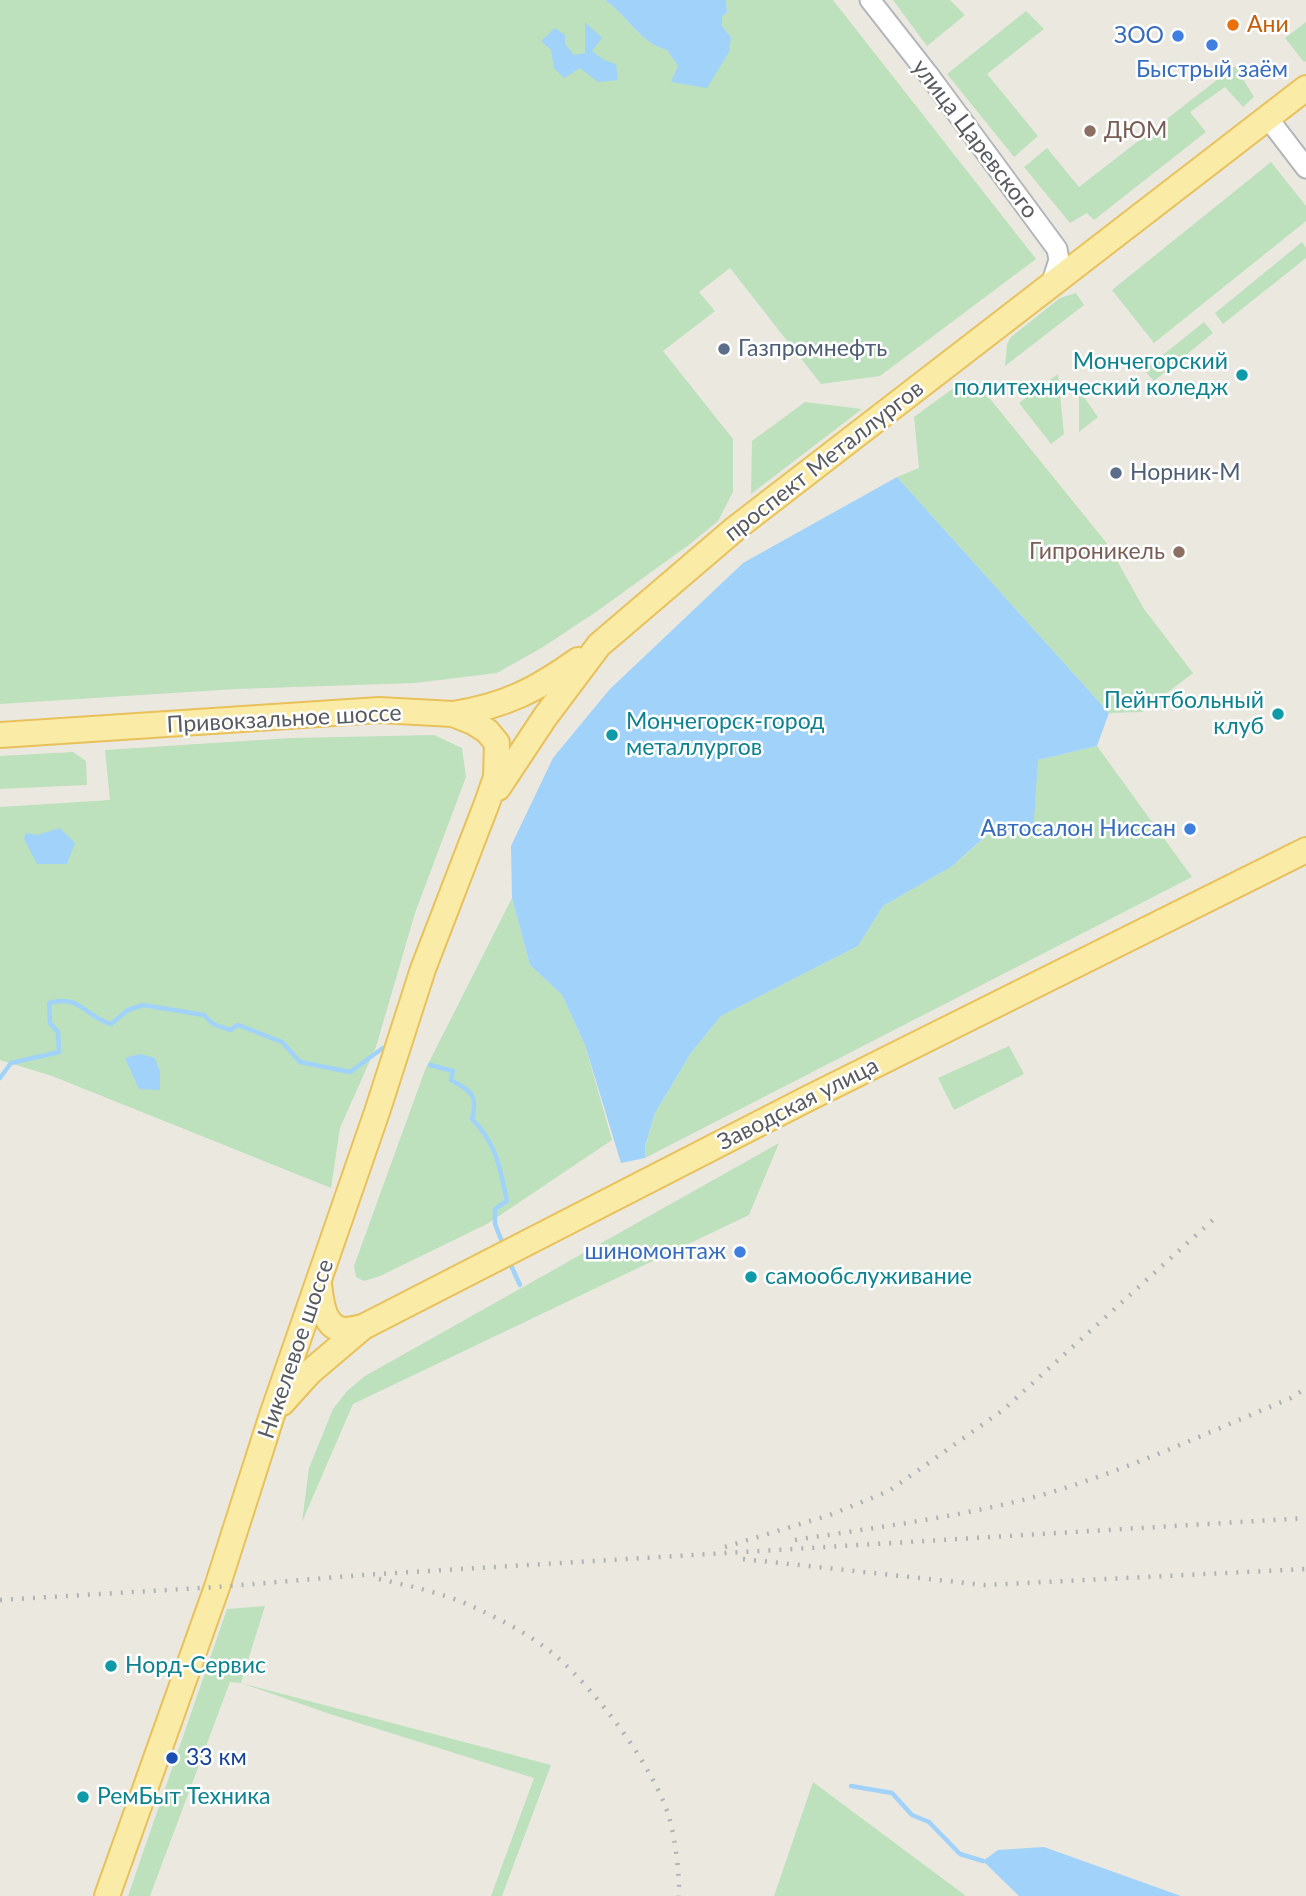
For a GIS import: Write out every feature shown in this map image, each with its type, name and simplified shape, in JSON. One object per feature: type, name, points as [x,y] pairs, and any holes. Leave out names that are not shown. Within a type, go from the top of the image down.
[{"type":"main road","name":"проспект Металлургов","points":[[487,803],[598,645],[736,528],[1306,88]]},
{"type":"main road","points":[[453,714],[486,709],[508,702],[558,675],[598,645]]},
{"type":"main road","name":"Привокзальное шоссе","points":[[0,735],[379,710],[453,714],[487,731],[497,744],[496,777],[487,803]]},
{"type":"main road","name":"Никелевое шоссе","points":[[107,1896],[217,1587],[423,969],[487,803]]},
{"type":"main road","name":"Заводская улица","points":[[273,1414],[303,1379],[363,1327],[817,1094],[1306,850]]},
{"type":"main road","points":[[319,1280],[326,1316],[334,1327],[345,1330],[363,1327]]},
{"type":"street","name":"улица Царевского","points":[[870,0],[1057,249]]},
{"type":"street","points":[[1268,117],[1306,168]]},
{"type":"street","points":[[1057,249],[1067,255],[1096,250]]},
{"type":"street","points":[[1051,285],[1059,260],[1057,249]]},
{"type":"green space","points":[[0,0],[605,0],[649,42],[667,50],[678,66],[731,37],[722,26],[722,16],[727,13],[726,0],[833,0],[1036,259],[880,376],[821,384],[730,268],[699,292],[715,311],[663,351],[733,439],[733,492],[718,521],[596,612],[497,673],[415,683],[236,689],[0,704]]},
{"type":"green space","points":[[893,0],[950,0],[965,15],[927,46]]},
{"type":"green space","points":[[1026,11],[1044,29],[987,74],[1038,136],[1014,157],[947,74]]},
{"type":"green space","points":[[1306,22],[1306,61],[1304,62],[1285,38]]},
{"type":"green space","points":[[1235,66],[1254,97],[1243,107],[1225,87],[1190,112],[1206,132],[1094,220],[1087,213],[1070,223],[1024,167],[1047,148],[1079,187]]},
{"type":"green space","points":[[1271,162],[1306,206],[1306,221],[1154,343],[1112,290]]},
{"type":"green space","points":[[1302,242],[1306,248],[1306,258],[1223,324],[1215,313]]},
{"type":"green space","points":[[1076,293],[1084,305],[1005,366],[1007,344],[1011,337],[1060,298]]},
{"type":"green space","points":[[1204,322],[1213,333],[1154,381],[1144,370]]},
{"type":"green space","points":[[1058,374],[1064,434],[1051,444],[1019,403]]},
{"type":"green space","points":[[955,387],[987,395],[1109,546],[1144,609],[1193,673],[1142,712],[1109,713],[897,477],[919,468],[914,417]]},
{"type":"green space","points":[[1079,390],[1098,417],[1079,432]]},
{"type":"green space","points":[[805,402],[862,409],[751,494],[752,441]]},
{"type":"green space","points":[[434,735],[462,748],[466,777],[415,913],[376,1047],[340,1128],[331,1188],[52,1076],[0,1060],[0,807],[110,800],[105,750],[291,738]]},
{"type":"green space","points":[[1097,746],[1192,877],[645,1158],[645,1148],[655,1113],[691,1053],[721,1016],[858,946],[883,906],[951,867],[997,827],[1038,760]]},
{"type":"green space","points":[[73,752],[86,761],[87,785],[0,789],[0,756]]},
{"type":"green space","points":[[512,898],[530,965],[562,995],[585,1045],[612,1140],[487,1224],[380,1276],[364,1281],[356,1277],[354,1266],[425,1070]]},
{"type":"green space","points":[[1009,1046],[1024,1074],[954,1110],[938,1078]]},
{"type":"green space","points":[[779,1143],[749,1215],[353,1404],[302,1522],[309,1468],[333,1409],[347,1391],[365,1376]]},
{"type":"green space","points":[[265,1606],[241,1683],[230,1682],[150,1896],[128,1896],[227,1609]]},
{"type":"green space","points":[[241,1683],[551,1765],[502,1896],[491,1896],[534,1778]]},
{"type":"green space","points":[[813,1782],[966,1896],[774,1896]]},
{"type":"water","points":[[605,0],[726,0],[727,13],[722,16],[722,26],[731,37],[729,52],[707,88],[671,82],[678,66],[667,50],[649,42]]},
{"type":"water","points":[[585,22],[602,38],[592,51],[604,60],[616,64],[618,80],[598,82],[580,68],[564,78],[554,68],[551,50],[541,41],[555,28],[565,35],[565,44],[574,55],[585,53]]},
{"type":"water","points":[[897,477],[1109,713],[1097,746],[1038,760],[1033,835],[996,827],[951,867],[883,906],[858,946],[721,1016],[691,1053],[655,1113],[645,1147],[645,1158],[621,1163],[585,1045],[562,995],[530,965],[512,898],[511,846],[553,758],[609,690],[743,563]]},
{"type":"water","points":[[60,828],[75,843],[67,864],[37,864],[24,839],[26,833],[37,835]]},
{"type":"water","points":[[140,1054],[155,1058],[160,1072],[160,1090],[139,1089],[125,1058]]},
{"type":"water","points":[[1044,1847],[1181,1896],[1019,1896],[983,1861],[998,1850]]},
{"type":"waterway","points":[[0,1078],[11,1063],[59,1052],[58,1032],[50,1023],[49,1003],[60,1001],[76,1004],[111,1024],[128,1010],[143,1005],[204,1015],[213,1024],[230,1030],[238,1025],[282,1042],[300,1062],[350,1072],[383,1048]]},
{"type":"waterway","points":[[430,1065],[453,1071],[451,1080],[468,1091],[474,1099],[472,1119],[492,1147],[507,1201],[495,1209],[495,1224],[504,1247]]},
{"type":"waterway","points":[[509,1261],[520,1285]]},
{"type":"waterway","points":[[851,1786],[892,1793],[912,1815],[929,1822],[960,1854],[983,1861]]},
{"type":"railway","points":[[725,1547],[830,1515],[889,1491],[1003,1410],[1216,1217]]},
{"type":"railway","points":[[795,1540],[950,1515],[1042,1495],[1168,1450],[1291,1398],[1306,1388]]},
{"type":"railway","points":[[0,1600],[362,1575],[1306,1518]]},
{"type":"railway","points":[[743,1559],[985,1585],[1306,1569]]},
{"type":"railway","points":[[379,1579],[468,1604],[539,1643],[573,1672],[622,1731],[662,1797],[673,1835],[679,1896]]},
{"type":"place","name":"Ани","points":[[1233,25]]},
{"type":"place","name":"ЗОО","points":[[1178,36]]},
{"type":"place","name":"Быстрый заём","points":[[1212,45]]},
{"type":"place","name":"ДЮМ","points":[[1090,131]]},
{"type":"place","name":"Газпромнефть","points":[[724,349]]},
{"type":"place","name":"Мончегорский политехнический коледж","points":[[1242,375]]},
{"type":"place","name":"Норник-М","points":[[1116,473]]},
{"type":"place","name":"Гипроникель","points":[[1179,552]]},
{"type":"place","name":"Пейнтбольный клуб","points":[[1278,714]]},
{"type":"place","name":"Мончегорск-город металлургов","points":[[612,735]]},
{"type":"place","name":"Автосалон Ниссан","points":[[1190,829]]},
{"type":"place","name":"шиномонтаж","points":[[740,1252]]},
{"type":"place","name":"самообслуживание","points":[[751,1277]]},
{"type":"place","name":"Норд-Сервис","points":[[111,1666]]},
{"type":"place","name":"33 км","points":[[172,1758]]},
{"type":"place","name":"РемБыт Техника","points":[[83,1797]]}]
